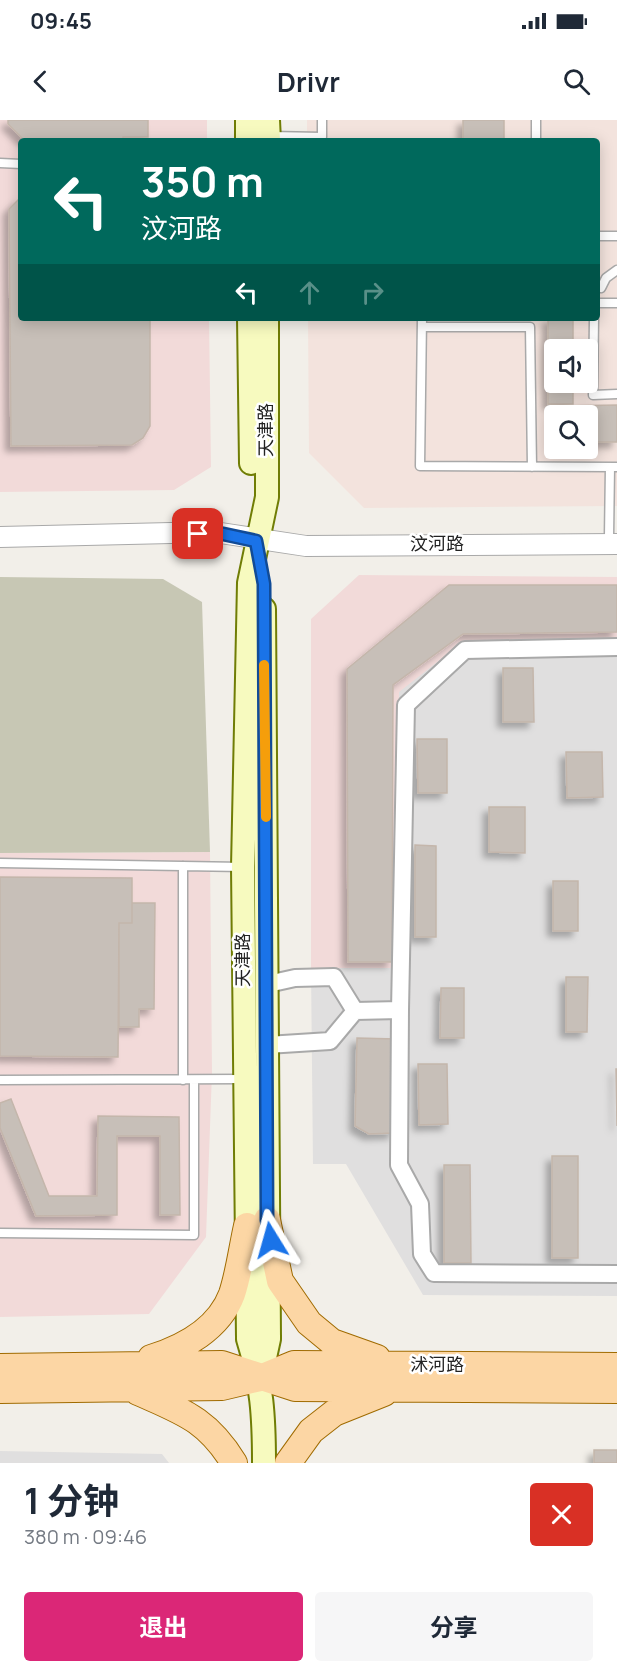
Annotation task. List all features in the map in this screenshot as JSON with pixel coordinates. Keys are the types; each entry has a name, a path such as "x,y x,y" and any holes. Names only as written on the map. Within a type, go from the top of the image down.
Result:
{"main road":[{"path":"247,120 263,135"},
{"name":"天津路","path":"249,321 251,495 264,584 268,984 267,1045 257,1223"},
{"name":"天津路","path":"249,1463 249,1419 269,1339 245,1079 243,867 249,583 267,496 267,321"},
{"path":"257,1223 280,1281 309,1323 332,1342 397,1376"},
{"path":"234,1463 210,1430 128,1377 177,1350 212,1325 231,1295 257,1223"},
{"name":"沭河路","path":"0,1367 222,1387 260,1378 294,1364 397,1376 617,1390"},
{"name":"沭河路","path":"397,1376 617,1366"},
{"path":"288,1463 310,1431 334,1413 397,1376"},
{"name":"沭河路","path":"0,1390 128,1377"},
{"name":"天津路","path":"260,1378 264,1419 264,1463"}],"street":[{"name":"汶河路","path":"0,537 214,532 256,541"},
{"name":"汶河路","path":"0,544 256,541 306,546 614,539"},
{"path":"617,647 465,650 406,705 399,1165 420,1203 422,1254 434,1273 617,1274"},
{"path":"268,984 295,978 334,977 355,1011"},
{"path":"267,1045 330,1041 355,1011 400,1010"}],"lane":[{"path":"263,135 322,137 322,120"},
{"path":"536,120 536,138"},
{"path":"0,163 18,164"},
{"path":"600,236 617,236"},
{"path":"601,288 606,278 617,270"},
{"path":"600,303 617,303"},
{"path":"594,321 593,395 617,394"},
{"path":"532,467 530,327 422,322 420,466 532,467 614,467 614,539"},
{"path":"0,863 243,867"},
{"path":"183,866 183,1080"},
{"path":"0,1080 245,1079"},
{"path":"0,1233 194,1235 194,1080"}],"shaded area":[{"path":"0,120 207,120 207,138 18,138 18,321 209,321 211,467 174,490 0,492"},
{"path":"307,120 617,120 617,506 364,508 309,453 308,321 600,321 600,138 307,138"},
{"path":"359,575 617,577 617,640 464,641 399,692 396,968 311,968 311,619"},
{"path":"0,577 163,579 202,602 210,852 0,853"},
{"path":"617,640 617,1296 423,1295 346,1164 313,1164 311,968 396,968 398,692 463,641"},
{"path":"210,852 212,1072 206,1237 149,1314 0,1317 0,853"},
{"path":"0,1451 162,1454 169,1463 0,1463"}],"building":[{"path":"8,120 148,120 148,137 22,138 8,124"},
{"path":"463,120 504,120 504,138 463,138"},
{"path":"18,200 18,321 150,321 150,426 143,438 132,445 11,446 9,209"},
{"path":"548,321 573,321 573,339 548,339"},
{"path":"548,393 573,393 573,404 548,404"},
{"path":"598,405 617,405 617,442 598,442"},
{"path":"449,585 617,585 617,632 463,634 393,685 392,962 348,962 347,669"},
{"path":"503,668 533,668 534,722 503,722"},
{"path":"417,739 447,739 447,793 418,793"},
{"path":"566,752 602,752 603,797 567,798"},
{"path":"489,807 525,807 525,853 489,852"},
{"path":"415,845 436,846 436,937 415,937"},
{"path":"0,877 132,878 132,923 119,923 118,1057 0,1056"},
{"path":"553,881 578,881 578,931 553,931"},
{"path":"132,903 155,903 154,1009 139,1009 139,1027 119,1027 119,923 132,923"},
{"path":"566,977 588,977 587,1032 566,1032"},
{"path":"441,988 464,988 464,1038 440,1038"},
{"path":"357,1038 396,1039 394,1133 369,1134 355,1126"},
{"path":"418,1064 447,1064 448,1124 419,1125"},
{"path":"616,1069 617,1069 617,1126"},
{"path":"11,1099 49,1196 97,1196 98,1116 179,1117 180,1215 160,1215 160,1136 117,1136 117,1215 36,1216 0,1128 0,1103"},
{"path":"552,1156 578,1156 578,1258 552,1258"},
{"path":"444,1165 470,1165 471,1263 444,1263"},
{"path":"594,1450 617,1450 617,1463 594,1463"}],"slow traffic":[{"path":"264,665 266,817"}],"route":[{"path":"198,534 214,532 256,541 264,584 268,984 267,1220 271,1240"}]}
